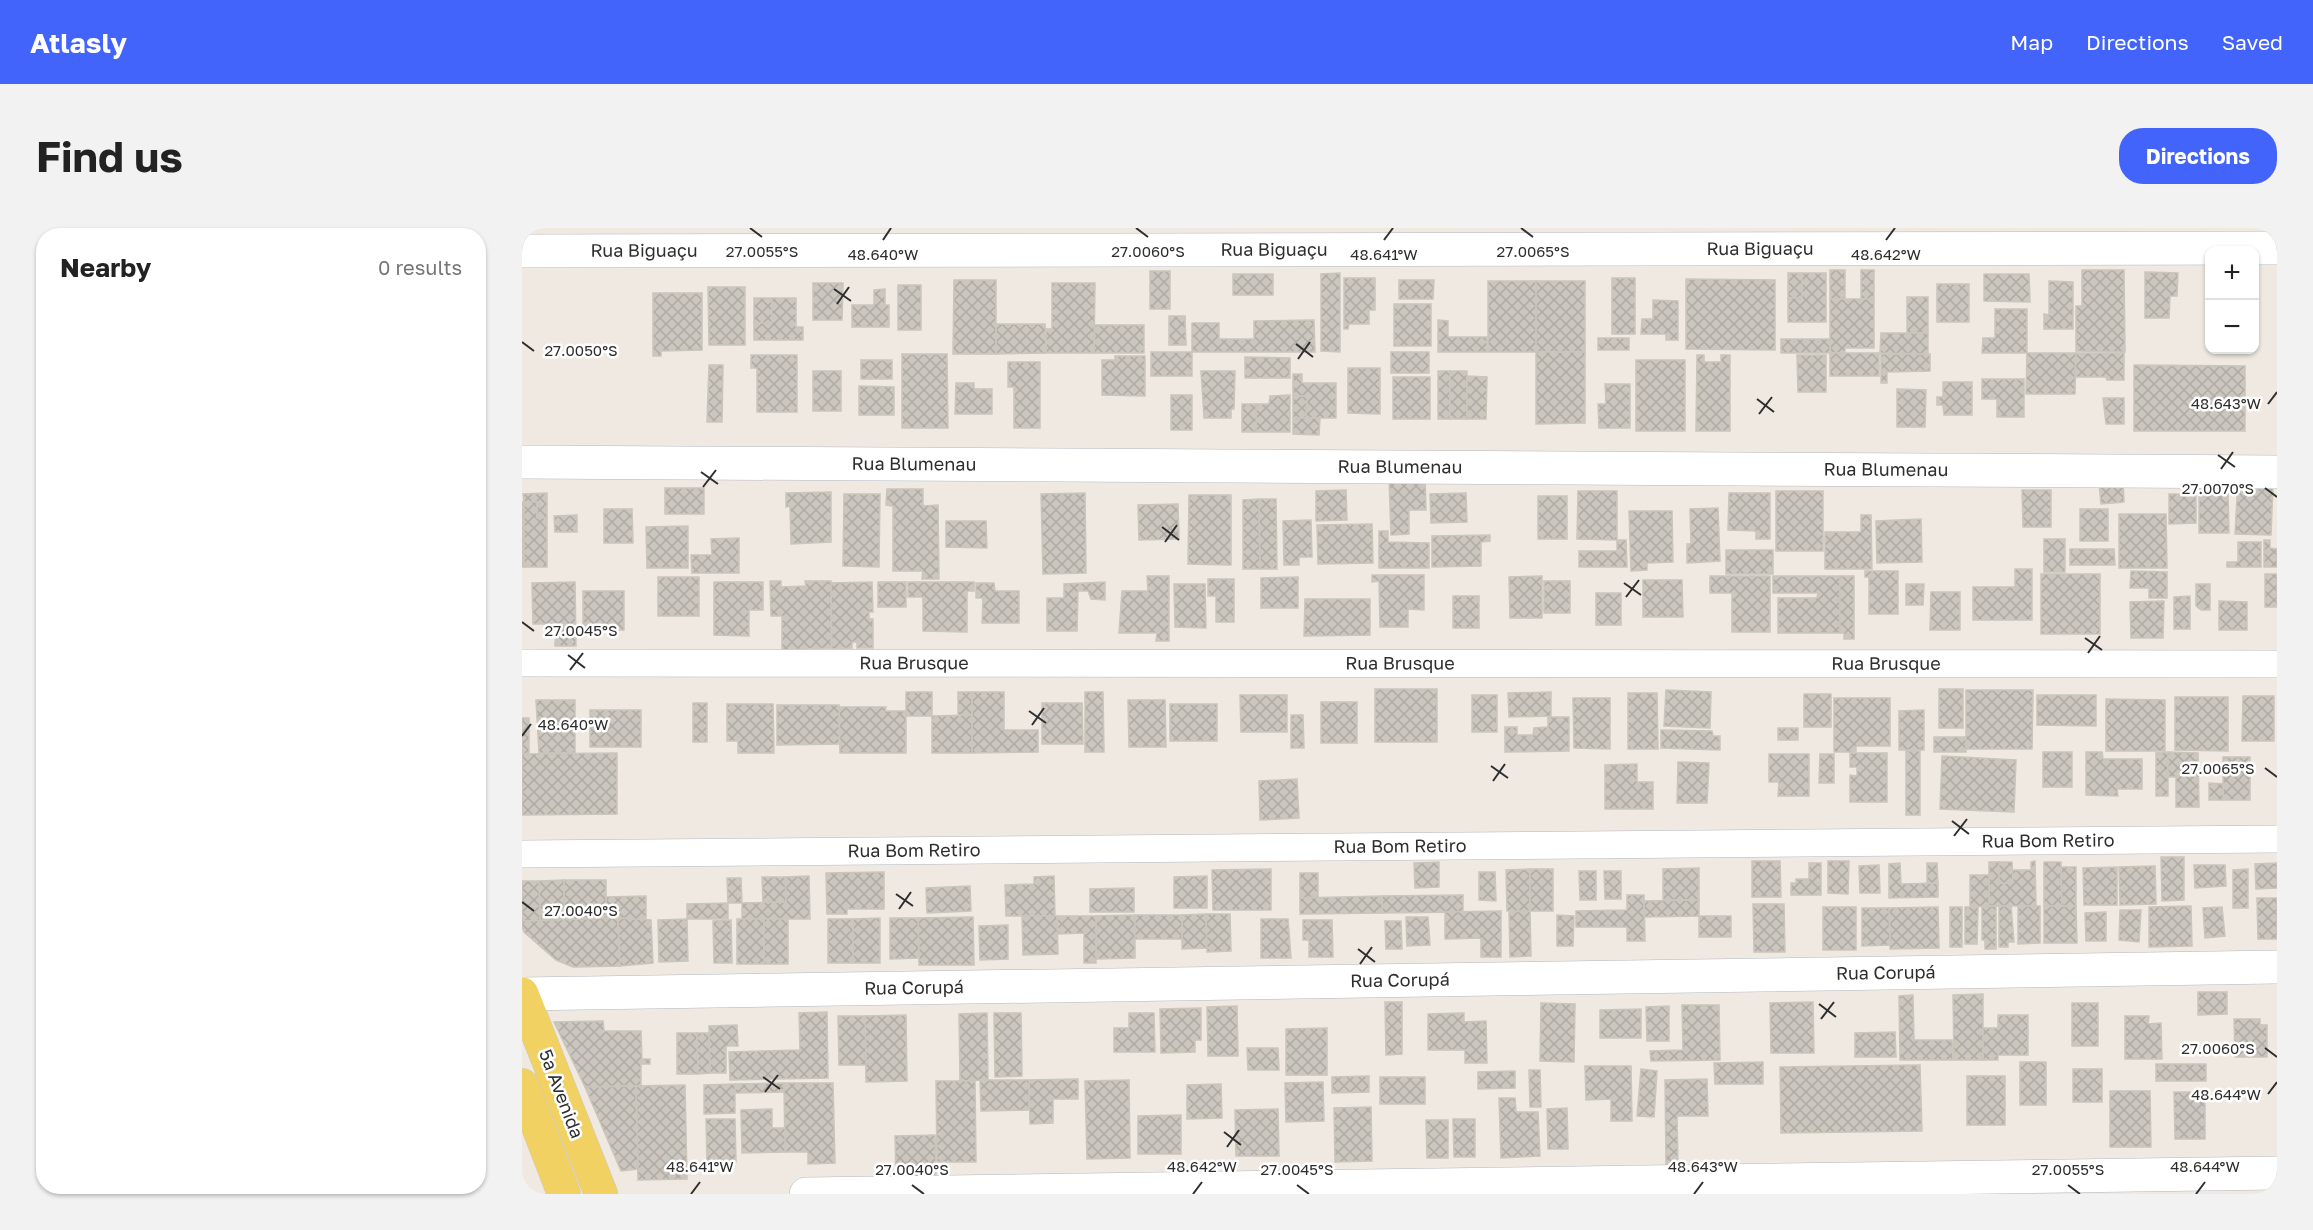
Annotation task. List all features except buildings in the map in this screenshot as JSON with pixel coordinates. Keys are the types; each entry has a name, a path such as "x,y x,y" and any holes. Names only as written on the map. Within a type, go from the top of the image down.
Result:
{"main road":[{"name":"5ª Avenida","path":"522,994 601,1194"},
{"name":"5ª Avenida","path":"522,1085 564,1194"}],"street":[{"name":"Rua Biguaçu","path":"522,250 2277,248"},
{"name":"Rua Blumenau","path":"522,462 2277,472"},
{"name":"Rua Brusque","path":"522,663 2277,664"},
{"name":"Rua Bom Retiro","path":"522,854 2277,839"},
{"name":"Rua Corupá","path":"522,994 2277,967"},
{"path":"806,1194 2277,1173"}]}
